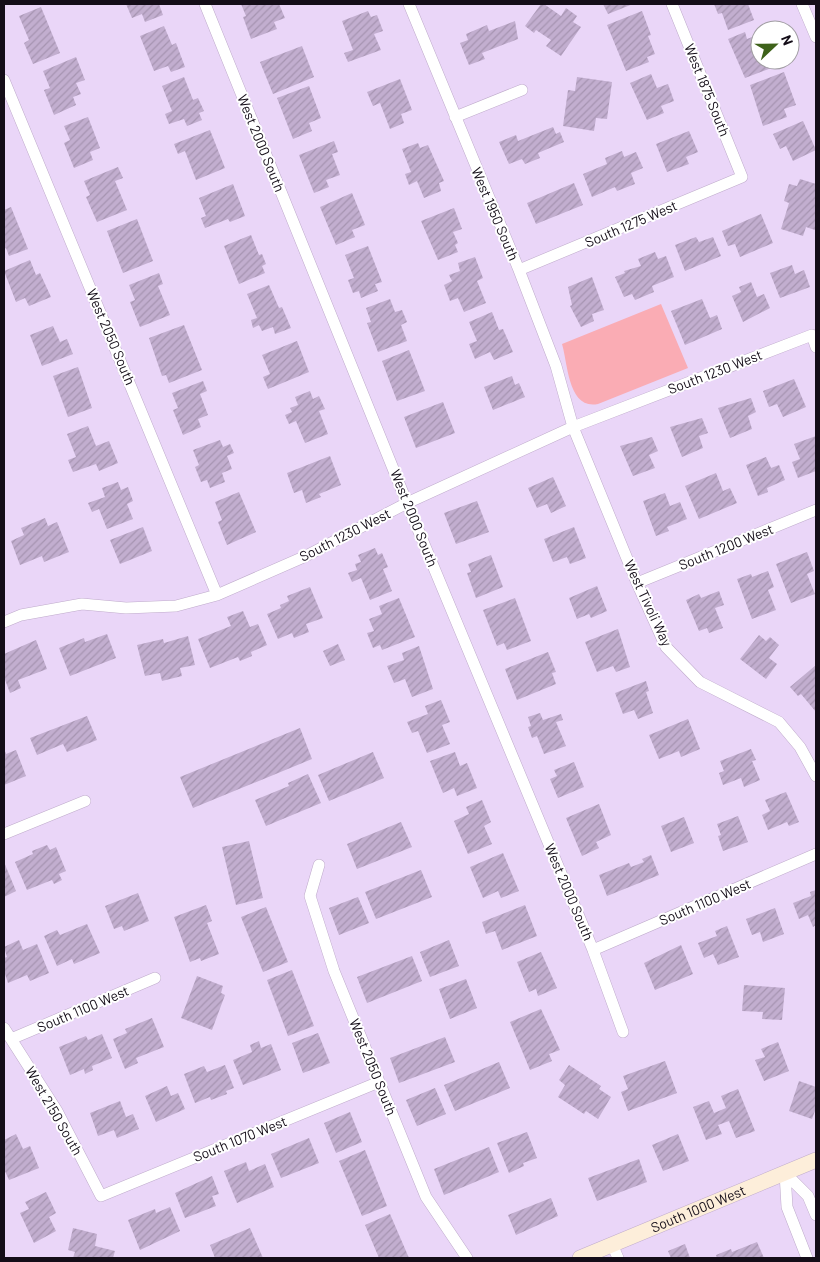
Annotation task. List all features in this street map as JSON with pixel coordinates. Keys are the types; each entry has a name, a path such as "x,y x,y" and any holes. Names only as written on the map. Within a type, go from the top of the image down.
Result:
{"main road":[{"name":"South 1000 West","path":"580,1258 615,1251 816,1160"}],"street":[{"name":"West 2000 South","path":"204,4 593,950 623,1032"},
{"name":"West 1950 South","path":"409,4 519,270 556,366 573,427"},
{"name":"West 1875 South","path":"672,4 742,177"},
{"path":"802,4 816,37"},
{"name":"West 2050 South","path":"4,80 217,595"},
{"path":"455,117 522,90"},
{"name":"South 1275 West","path":"519,270 742,177"},
{"name":"South 1230 West","path":"4,622 21,615 82,604 126,608 176,606 217,595 306,556 408,504 573,427 812,335 816,347"},
{"name":"West Tivoli Way","path":"573,427 637,583 666,647 700,682 779,722 800,747 816,776"},
{"name":"South 1200 West","path":"637,583 816,510"},
{"path":"4,834 85,801"},
{"name":"South 1100 West","path":"593,950 816,854"},
{"name":"West 2050 South","path":"319,865 310,896 334,971 426,1197 467,1258"},
{"name":"South 1100 West","path":"11,1039 155,978"},
{"name":"West 2150 South","path":"4,1028 58,1111 101,1196"},
{"name":"South 1070 West","path":"101,1196 379,1082"},
{"path":"785,1173 808,1196 816,1215"},
{"path":"785,1173 787,1207 807,1258"}],"shaded area":[{"path":"661,304 688,368 598,404 588,404 581,400 571,384 562,344"}],"building":[{"path":"126,4 159,4 163,15 145,22 142,14 132,18"},
{"path":"241,4 279,4 285,18 274,22 277,29 251,39 243,17 246,16"},
{"path":"541,4 544,4 561,16 566,8 577,16 573,22 581,27 561,56 546,46 551,40 536,30 534,33 525,26"},
{"path":"603,4 633,4 608,14"},
{"path":"714,4 748,4 754,20 728,30 722,13 718,14"},
{"path":"41,7 60,53 33,64 24,43 29,40 19,16"},
{"path":"368,11 371,17 377,15 383,31 374,34 381,50 348,62 344,53 353,50 342,21"},
{"path":"642,11 651,35 648,36 655,54 647,57 649,62 626,71 607,25"},
{"path":"515,21 518,39 482,53 485,59 469,65 460,43 468,40 466,34 487,25 489,31"},
{"path":"164,26 172,45 176,43 185,67 171,72 168,66 154,71 140,36"},
{"path":"745,32 747,39 750,38 750,70 766,70 745,78 728,39"},
{"path":"302,46 314,77 273,94 260,62"},
{"path":"76,57 85,80 76,83 81,94 73,97 76,105 54,115 44,90 50,88 43,71"},
{"path":"784,72 796,105 784,109 787,117 763,126 750,85"},
{"path":"651,74 657,88 668,84 674,101 661,106 664,113 647,120 630,83"},
{"path":"184,77 193,100 198,98 204,111 199,113 202,120 187,126 184,119 169,124 165,114 172,111 162,86"},
{"path":"577,77 612,82 607,119 596,118 594,131 563,126 568,90 575,91"},
{"path":"400,79 412,110 401,114 404,123 390,129 380,103 373,106 367,92"},
{"path":"309,86 321,118 309,123 312,131 293,139 277,98"},
{"path":"88,117 100,148 90,152 93,160 74,168 64,143 70,140 64,126"},
{"path":"803,121 816,150 793,161 786,146 780,149 773,134"},
{"path":"553,127 556,134 560,132 564,142 538,153 540,158 525,164 522,159 509,164 499,142 516,135 518,141"},
{"path":"210,130 225,168 196,180 185,151 178,154 174,144"},
{"path":"689,131 698,152 686,157 689,164 667,172 656,144"},
{"path":"334,141 338,152 332,154 340,175 326,180 329,187 314,193 299,155"},
{"path":"418,143 420,148 428,145 444,181 439,183 441,191 424,198 417,181 409,185 405,174 411,172 402,149"},
{"path":"622,151 624,157 636,152 643,168 631,173 635,184 617,191 615,187 592,197 583,174 607,164 605,158"},
{"path":"118,167 123,178 115,181 127,210 97,222 86,197 90,195 84,181"},
{"path":"800,179 816,184 816,228 815,230 806,227 803,236 781,229 789,203 784,201 789,184 797,186"},
{"path":"574,183 583,205 536,224 527,203"},
{"path":"233,184 245,216 230,222 228,219 205,228 201,218 206,216 199,198"},
{"path":"352,193 365,225 352,230 355,237 336,245 320,207"},
{"path":"11,207 28,249 9,256 6,248 4,249 4,210"},
{"path":"454,208 462,229 453,232 458,243 455,245 458,252 438,260 421,221"},
{"path":"761,214 773,243 740,257 735,244 728,246 722,231"},
{"path":"137,219 153,261 123,273 107,231"},
{"path":"251,235 259,255 262,254 266,264 262,266 265,273 239,284 224,246"},
{"path":"696,237 699,242 713,237 721,256 685,271 675,245"},
{"path":"368,246 382,282 375,284 378,291 361,298 359,291 353,293 348,280 354,278 345,255"},
{"path":"655,252 658,259 666,256 674,277 652,286 654,292 635,300 632,294 624,297 615,277 625,273 624,271 641,266 638,259"},
{"path":"475,257 483,278 477,281 486,303 464,312 458,298 450,301 444,285 452,281 449,275 460,271 458,263"},
{"path":"30,260 36,275 40,273 51,297 29,306 25,298 16,302 4,271"},
{"path":"792,265 795,274 804,270 810,287 780,298 770,273"},
{"path":"159,273 163,284 158,286 170,315 140,327 130,302 135,300 129,285"},
{"path":"592,277 604,310 592,314 594,321 581,327 570,306 572,305 568,287"},
{"path":"751,282 757,297 764,294 770,308 743,322 732,296 741,292 739,287"},
{"path":"269,285 279,308 282,307 291,328 275,334 273,327 262,331 259,325 253,328 251,320 257,318 247,294"},
{"path":"390,299 395,312 402,310 407,322 401,325 407,341 378,352 367,323 371,322 366,308"},
{"path":"702,299 710,318 717,315 722,329 685,345 671,311"},
{"path":"492,312 499,330 503,329 513,352 494,360 490,352 475,359 469,344 477,341 469,322"},
{"path":"184,325 202,370 169,383 166,375 162,376 149,338"},
{"path":"53,326 60,342 67,339 73,354 42,366 30,335"},
{"path":"297,341 309,372 268,389 263,377 270,374 262,355"},
{"path":"409,350 425,391 397,401 382,361"},
{"path":"78,367 92,408 68,417 53,376"},
{"path":"512,376 515,385 519,383 525,397 493,410 484,387"},
{"path":"794,379 806,407 783,417 777,404 769,407 763,391"},
{"path":"203,381 207,391 200,394 208,415 198,419 201,427 183,435 173,410 178,408 172,393"},
{"path":"310,391 313,399 319,396 325,409 319,411 328,434 305,443 296,421 289,424 285,415 292,412 290,408 298,405 295,397"},
{"path":"751,398 756,412 748,416 752,429 730,438 718,408"},
{"path":"443,402 455,433 416,448 404,417"},
{"path":"702,418 708,433 699,436 703,448 682,457 670,427"},
{"path":"88,426 96,446 109,441 118,463 99,471 96,464 73,472 68,460 76,457 67,434"},
{"path":"816,436 816,471 798,478 792,462 800,459 794,444"},
{"path":"652,437 658,451 649,455 655,468 633,476 620,446"},
{"path":"220,440 223,447 230,444 234,453 227,456 232,469 222,473 225,482 210,488 207,480 201,482 195,467 199,465 193,450"},
{"path":"330,456 341,485 319,494 321,497 306,503 302,490 294,493 287,473"},
{"path":"766,457 771,468 779,465 785,480 767,488 768,492 758,496 746,465"},
{"path":"716,473 723,491 730,488 737,503 699,519 685,486"},
{"path":"553,477 566,506 551,513 547,504 537,508 528,488"},
{"path":"118,482 121,490 128,487 133,501 127,504 133,519 107,529 99,509 92,512 88,503 105,497 102,488"},
{"path":"239,492 256,532 227,545 218,522 222,520 215,502"},
{"path":"665,493 670,506 680,502 687,519 667,527 669,531 656,536 643,501"},
{"path":"477,501 489,532 456,544 444,513"},
{"path":"45,518 48,526 57,522 69,552 44,562 42,556 20,565 11,541 24,535 21,528"},
{"path":"143,527 152,551 120,564 110,540"},
{"path":"574,527 586,558 570,564 567,557 553,562 544,539"},
{"path":"375,548 378,555 382,553 388,567 383,569 392,591 370,600 361,578 352,582 348,573 357,570 355,564 361,562 358,555"},
{"path":"807,552 814,571 807,574 815,594 791,603 776,564"},
{"path":"491,555 503,587 476,598 467,573 471,572 468,564"},
{"path":"768,571 774,587 768,590 776,610 752,619 737,579 751,574 752,577"},
{"path":"597,586 607,611 591,618 589,614 577,619 569,598"},
{"path":"310,587 323,618 306,624 309,632 294,638 292,633 278,639 267,614 281,608 280,605 289,601 287,596"},
{"path":"719,591 724,605 715,608 723,628 709,633 707,628 699,631 686,600 699,594 701,598"},
{"path":"399,598 415,637 382,650 380,645 373,648 367,633 374,631 369,619 382,614 379,606"},
{"path":"515,598 531,641 507,650 504,643 497,646 483,610"},
{"path":"243,611 250,627 258,624 267,645 251,652 252,656 240,661 238,657 210,668 198,639 231,626 227,617"},
{"path":"618,629 630,667 616,672 613,666 597,672 585,642"},
{"path":"107,634 116,658 70,676 59,648 84,638 85,642"},
{"path":"759,635 766,641 770,637 779,645 769,658 777,664 766,679 740,659"},
{"path":"188,636 195,665 180,668 182,676 162,681 160,673 145,676 137,645 163,639 164,643"},
{"path":"36,640 47,669 18,680 21,688 10,693 4,677 4,654"},
{"path":"338,644 345,660 330,666 323,651"},
{"path":"419,646 433,689 412,697 405,679 394,683 387,666 404,660 402,653"},
{"path":"548,652 556,672 552,673 556,684 517,700 505,669"},
{"path":"816,665 816,712 801,694 798,696 790,687"},
{"path":"646,681 649,691 646,692 653,713 638,719 634,710 623,714 615,693"},
{"path":"441,700 450,722 442,725 450,744 427,753 418,731 412,733 407,722 428,714 425,706"},
{"path":"540,713 543,720 561,714 563,720 556,722 566,746 544,754 537,736 532,738 528,727 531,726 528,717"},
{"path":"87,716 97,740 67,752 63,744 37,755 30,738"},
{"path":"688,719 700,749 681,757 679,751 659,759 649,735"},
{"path":"300,728 312,759 193,808 180,777"},
{"path":"4,749 6,754 16,750 26,776 4,785"},
{"path":"751,749 756,760 752,761 760,780 744,787 741,778 723,785 719,773 724,771 720,761"},
{"path":"373,752 384,778 329,801 318,775"},
{"path":"455,752 460,766 467,763 477,788 457,796 454,788 443,793 430,761"},
{"path":"574,762 584,787 558,798 550,779 557,776 554,770"},
{"path":"308,774 321,803 266,826 255,800 289,786 288,783"},
{"path":"786,792 799,822 789,826 787,822 768,830 762,815 770,811 765,800"},
{"path":"482,800 491,822 484,826 492,844 468,854 454,821 469,814 466,807"},
{"path":"599,804 611,835 596,842 599,848 582,856 566,818"},
{"path":"738,816 748,842 723,851 718,836 721,835 717,824"},
{"path":"684,817 694,843 671,852 661,826"},
{"path":"401,822 412,847 357,869 347,844"},
{"path":"249,841 263,898 236,905 222,847"},
{"path":"47,845 50,850 56,847 66,871 59,874 62,880 54,884 52,880 27,890 15,862 33,854 32,851"},
{"path":"503,853 519,891 501,898 498,891 483,898 470,867"},
{"path":"651,855 659,875 607,896 599,875 629,863 631,867 644,862 642,859"},
{"path":"4,862 16,891 4,897"},
{"path":"421,870 432,897 376,919 365,892"},
{"path":"816,890 816,925 813,927 808,915 799,919 793,903 811,896 810,892"},
{"path":"138,893 149,921 124,931 122,926 114,929 105,906"},
{"path":"358,897 369,923 339,935 329,908"},
{"path":"206,905 212,921 207,923 219,954 201,961 200,958 190,962 174,917"},
{"path":"525,905 537,936 502,950 495,931 486,934 482,922"},
{"path":"266,907 288,962 263,972 241,917"},
{"path":"775,908 784,934 763,942 760,932 752,935 746,919"},
{"path":"87,924 100,953 74,964 72,959 57,966 44,936 57,930 60,935"},
{"path":"727,926 739,957 718,965 713,954 704,958 698,943 717,936 715,931"},
{"path":"19,940 23,950 37,944 49,973 30,981 27,975 8,983 4,971 4,958 7,957 4,947"},
{"path":"449,940 459,966 430,977 420,952"},
{"path":"681,945 693,974 655,990 644,963"},
{"path":"541,952 557,988 538,996 536,989 529,992 517,962"},
{"path":"412,956 422,981 367,1003 357,977"},
{"path":"292,970 314,1026 288,1036 267,980"},
{"path":"197,976 223,986 221,993 225,995 212,1030 181,1018"},
{"path":"466,979 477,1008 450,1019 439,989"},
{"path":"744,985 785,988 782,1020 762,1019 763,1012 742,1011"},
{"path":"541,1009 560,1050 549,1054 552,1061 530,1070 510,1022"},
{"path":"152,1018 164,1047 136,1058 138,1063 125,1069 113,1039 127,1033 125,1029"},
{"path":"318,1033 330,1063 303,1073 292,1043"},
{"path":"102,1034 112,1058 92,1066 93,1070 85,1074 84,1069 70,1075 59,1047 86,1036 88,1040"},
{"path":"445,1037 455,1062 399,1083 390,1058"},
{"path":"259,1041 261,1048 271,1044 281,1070 243,1085 233,1060 252,1052 250,1045"},
{"path":"778,1042 789,1071 764,1081 755,1060 765,1057 761,1049"},
{"path":"665,1061 677,1093 628,1111 621,1092 628,1089 623,1076"},
{"path":"499,1062 510,1088 455,1111 444,1085"},
{"path":"225,1065 234,1088 226,1091 227,1094 211,1100 210,1097 195,1103 184,1074 204,1066 207,1072"},
{"path":"569,1065 601,1086 599,1089 611,1097 598,1119 586,1111 584,1114 558,1097 565,1085 559,1080"},
{"path":"799,1081 816,1087 816,1108 812,1119 789,1111"},
{"path":"167,1086 171,1096 178,1093 185,1109 156,1122 145,1096"},
{"path":"435,1088 446,1114 417,1126 406,1100"},
{"path":"738,1089 755,1131 736,1138 729,1121 718,1125 722,1134 706,1140 693,1107 709,1101 714,1113 726,1108 721,1096"},
{"path":"120,1101 126,1117 133,1114 139,1129 117,1138 114,1130 98,1136 90,1113"},
{"path":"350,1112 362,1142 336,1153 324,1123"},
{"path":"527,1132 537,1158 523,1163 524,1166 509,1173 497,1143"},
{"path":"16,1134 23,1149 30,1146 39,1168 9,1180 4,1169 4,1140"},
{"path":"678,1134 689,1161 663,1171 652,1145"},
{"path":"309,1138 319,1163 281,1178 271,1154"},
{"path":"489,1147 499,1172 444,1195 434,1169"},
{"path":"365,1150 387,1206 362,1216 339,1161"},
{"path":"639,1159 647,1182 597,1201 588,1178"},
{"path":"246,1162 249,1171 265,1164 274,1187 237,1203 224,1171"},
{"path":"212,1176 219,1194 212,1196 216,1206 185,1218 175,1193"},
{"path":"46,1192 56,1213 49,1217 56,1231 34,1243 20,1213 29,1209 25,1202"},
{"path":"551,1198 558,1216 516,1235 508,1215"},
{"path":"170,1207 180,1231 140,1250 128,1220 155,1209 156,1213"},
{"path":"390,1214 409,1258 379,1258 365,1225"},
{"path":"73,1228 97,1234 95,1246 115,1251 113,1258 73,1258 75,1252 68,1250"},
{"path":"250,1228 263,1258 215,1258 210,1245"},
{"path":"757,1242 764,1258 717,1258 716,1255 731,1249 732,1252"},
{"path":"685,1244 690,1258 671,1258 668,1251"}]}
